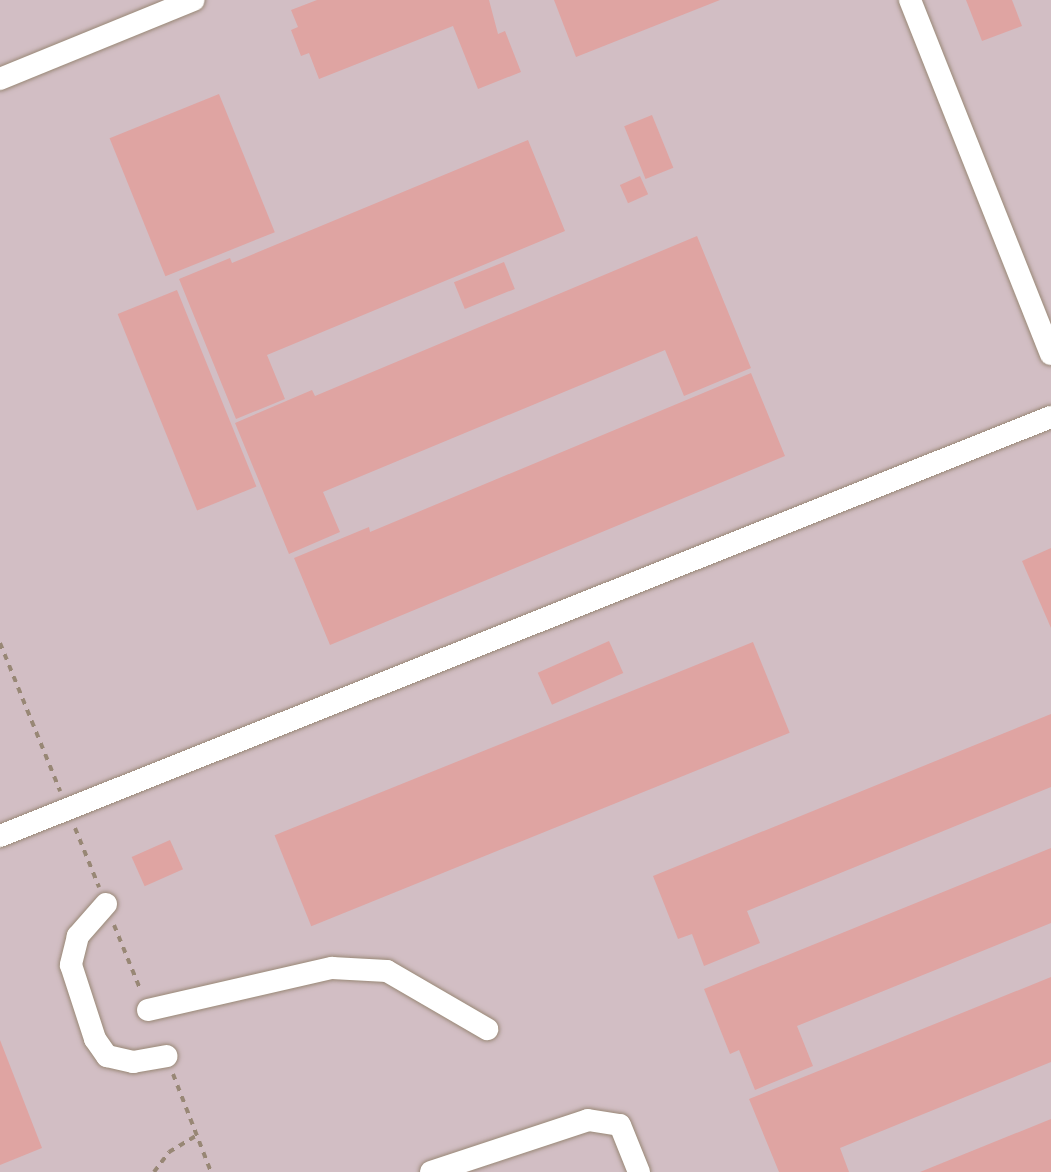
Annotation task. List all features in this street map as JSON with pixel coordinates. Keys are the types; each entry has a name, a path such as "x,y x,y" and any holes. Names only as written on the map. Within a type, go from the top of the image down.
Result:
{"lane":[{"path":"0,79 194,0"},
{"path":"910,0 1051,354"},
{"path":"0,836 1051,417"},
{"path":"106,904 78,936 71,965 95,1039 107,1056 133,1062 166,1056"},
{"path":"148,1010 332,968 373,970 387,971 487,1029"},
{"path":"431,1172 588,1120 620,1125 639,1172"}],"path":[{"path":"154,1172 169,1152 197,1135"}],"shaded area":[{"path":"0,0 1051,0 1051,1172 0,1172"}],"building":[{"path":"317,0 489,0 498,34 505,31 521,72 478,89 453,26 319,79 309,53 301,56 291,30 298,27 291,10"},
{"path":"554,0 720,0 576,57"},
{"path":"966,0 1012,0 1022,26 982,41"},
{"path":"219,94 275,232 165,276 110,138"},
{"path":"652,115 673,168 646,179 624,126"},
{"path":"528,140 565,231 267,355 285,399 236,419 179,279 230,258 232,263"},
{"path":"640,176 648,194 628,203 620,185"},
{"path":"697,236 751,368 684,396 665,350 323,492 340,532 289,554 235,423 312,390 315,396"},
{"path":"504,262 515,289 465,309 454,282"},
{"path":"177,290 256,487 197,511 118,314"},
{"path":"751,373 785,456 330,645 294,558 369,527 370,532"},
{"path":"1051,548 1051,628 1022,561"},
{"path":"609,641 623,673 552,705 538,673"},
{"path":"753,642 790,733 311,926 275,835"},
{"path":"1051,714 1051,787 747,911 760,943 704,966 692,934 678,939 653,876"},
{"path":"170,840 183,869 145,886 132,857"},
{"path":"1051,848 1051,923 797,1026 813,1066 755,1090 739,1050 730,1054 704,989"},
{"path":"1051,977 1051,1062 840,1148 849,1172 779,1172 749,1099"},
{"path":"0,1040 42,1148 0,1165"},
{"path":"1051,1119 1051,1172 920,1172"}]}
